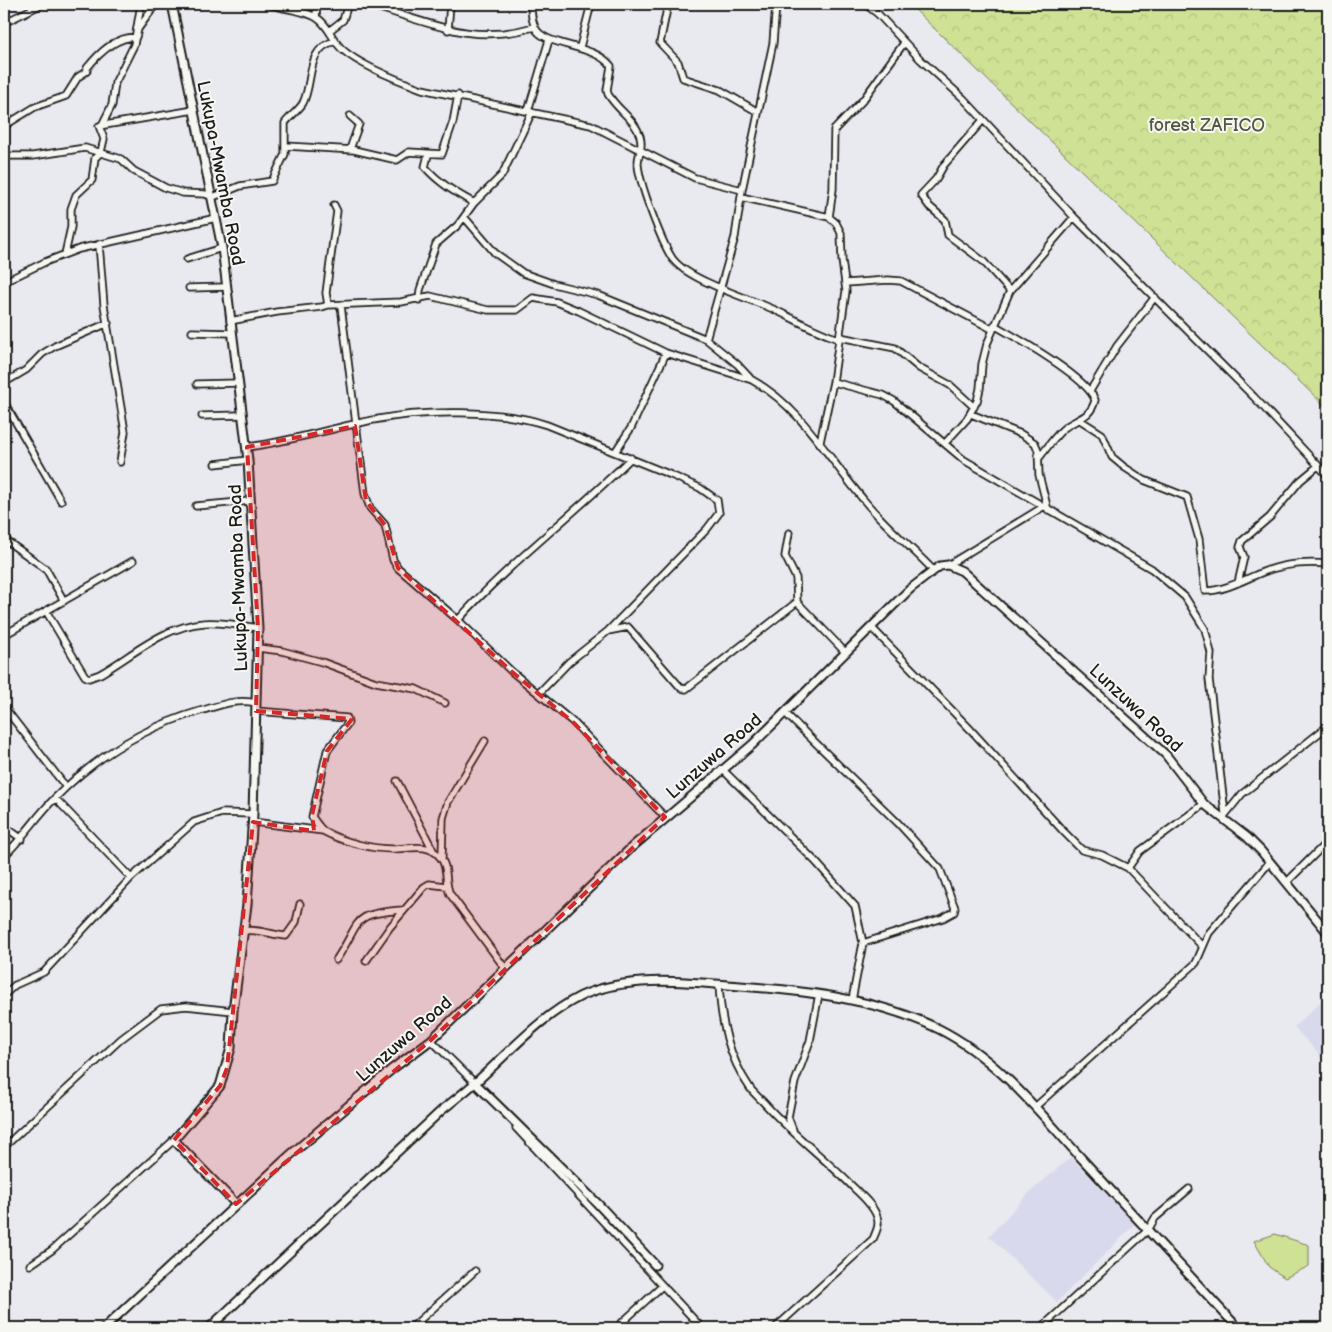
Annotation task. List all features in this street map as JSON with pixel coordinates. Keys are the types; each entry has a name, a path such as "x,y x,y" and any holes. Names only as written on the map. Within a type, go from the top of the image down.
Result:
{"street":[{"path":"4,22 42,4"},
{"path":"136,37 136,22 141,4"},
{"path":"65,254 71,209 76,195 92,180 94,158 101,152 104,139 99,126 102,125 112,104 115,83 138,29 156,4"},
{"name":"Lukupa-Mwamba Road","path":"172,4 222,248 247,447 258,628 253,822 231,1048 220,1086 174,1140"},
{"path":"269,4 316,17 325,24 335,41 348,54 399,81 422,89 458,95 600,128 695,178 742,190"},
{"path":"316,17 317,4"},
{"path":"329,31 343,20 348,4"},
{"path":"366,4 448,30 502,35 534,27"},
{"path":"448,30 450,4"},
{"path":"530,4 534,27 537,32 549,40 580,47 596,54 611,66 608,94 634,124 641,137 643,150 638,160 642,183 672,257 686,271 721,288 840,338 895,348 919,368 950,385 974,407"},
{"path":"580,47 591,4"},
{"path":"668,4 660,43 678,62 683,78 720,90 758,112"},
{"path":"706,340 735,237 740,196 773,43 776,4"},
{"path":"865,4 878,14 904,43 963,98 1074,217 1254,397 1328,476"},
{"path":"4,126 35,107 66,96 74,82 87,71 86,68 100,53 128,37 136,37"},
{"path":"419,300 436,244 465,218 474,203 502,175 530,112 549,40"},
{"path":"4,156 33,156 85,148 121,159 134,171 166,188 183,193 204,194 213,197 240,186 272,181 286,154 285,124 302,104 311,69 320,49 324,44 335,41"},
{"path":"829,217 833,189 834,130 878,81 904,43"},
{"path":"286,146 350,149 396,160 408,152 428,155 442,154 458,95"},
{"path":"102,125 194,110"},
{"path":"350,116 359,124 350,149"},
{"path":"983,120 921,195 929,206 945,220 948,236 983,261 1010,291"},
{"path":"428,155 425,161 428,171 448,188 474,203"},
{"path":"740,196 829,217 836,223 841,233 842,260 846,283 833,382 820,442"},
{"path":"328,305 326,293 337,211 334,205"},
{"path":"946,442 971,414 974,407 980,389 982,364 993,327 1010,291 1074,217"},
{"path":"4,282 65,254 99,244 216,218"},
{"path":"465,218 496,254 523,273 598,296 706,340 738,364 752,380"},
{"path":"99,244 108,323 125,432 120,462"},
{"path":"187,259 222,248"},
{"path":"846,283 900,281 993,327 1048,358 1090,391 1094,395 1094,404 1080,420 1062,429 1040,458"},
{"path":"189,288 226,287"},
{"path":"230,321 277,312 322,308 328,305 340,306 419,300 430,296 488,310 517,310 533,298 544,299 579,312 666,353 752,380 774,394 820,442 873,511 933,570"},
{"path":"1090,391 1117,346 1155,297"},
{"path":"340,306 366,500 385,525 393,560 407,577 458,620 511,671 574,723 665,817"},
{"path":"4,383 26,370 42,354 55,346 108,323"},
{"path":"192,332 232,333"},
{"path":"615,452 631,428 666,353"},
{"path":"833,382 883,395 894,401 946,442 964,460 1152,569 1185,597 1205,629 1211,653 1209,679 1224,816"},
{"path":"197,384 239,383"},
{"path":"4,402 61,501"},
{"path":"971,414 1030,439 1038,450 1040,458 1040,475 1046,508"},
{"path":"202,416 242,415"},
{"path":"247,447 355,426 373,420 408,416 495,415 532,420 631,458 709,493 717,500 719,513 707,529 608,631 569,662 539,693"},
{"path":"1080,420 1102,434 1112,457 1124,467 1144,480 1186,498 1199,539 1205,591 1238,583 1274,568 1309,563 1328,564"},
{"path":"458,620 484,591 564,518 604,485 631,458"},
{"path":"215,464 248,460"},
{"path":"1238,583 1244,557 1240,547 1242,541 1270,517 1300,481 1318,466"},
{"path":"196,506 250,500"},
{"path":"948,565 1046,508"},
{"path":"789,533 785,556 796,578 797,602 844,652"},
{"path":"4,538 46,569 64,601"},
{"path":"4,635 133,561"},
{"name":"Lunzuwa Road","path":"104,1328 205,1236 236,1204 355,1100 431,1040 665,817 785,713 844,652 933,570 948,565 962,571 1166,755 1204,804 1224,816 1247,837 1269,863 1288,881 1328,934"},
{"path":"608,631 628,627 680,688 686,689 797,602"},
{"path":"46,611 85,676 90,678 118,664 147,644 191,625 220,623 258,628"},
{"path":"871,627 972,730 1082,850 1102,855 1128,868 1202,946"},
{"path":"258,648 282,651 322,662 376,682 416,690 445,703"},
{"path":"4,856 22,839 37,817 55,798 127,741 154,727 180,717 235,701 256,707 348,719 348,723 327,751 323,762 317,803 312,815 323,832"},
{"path":"4,707 66,788"},
{"path":"785,713 898,823 940,869 955,908 954,912 942,918 863,943"},
{"path":"1224,816 1242,794 1328,726"},
{"path":"485,741 448,802 443,818 442,858 446,869 446,886 505,968"},
{"path":"722,769 848,896 855,906 859,916 863,943 852,1000"},
{"path":"397,781 433,850 442,858"},
{"path":"55,798 131,878"},
{"path":"1128,868 1140,851 1204,804"},
{"path":"4,995 15,985 44,972 131,878 194,822 222,813 253,814"},
{"path":"253,822 323,832 371,847 392,849 424,847 433,850"},
{"path":"4,826 22,839"},
{"path":"1288,881 1328,841"},
{"path":"1034,1107 1173,981 1196,963 1202,946 1215,924 1269,863"},
{"path":"366,961 404,910 424,887 429,884 446,886"},
{"path":"243,931 257,929 272,935 286,936 296,922 300,904"},
{"path":"336,960 348,942 355,923 364,916 404,910"},
{"path":"212,1326 442,1110 475,1083 531,1029 552,1014 582,996 614,986 633,984 719,984 819,994 852,1000 917,1020 941,1030 970,1049 997,1070 1034,1107 1238,1328"},
{"path":"719,984 721,1016 734,1062 752,1091 793,1132 833,1166 870,1204 877,1216 878,1224 872,1239 775,1328"},
{"path":"793,1132 788,1117 795,1082 810,1041 819,994"},
{"path":"4,1147 121,1039 161,1010 186,1006 233,1012"},
{"path":"431,1040 598,1204 654,1265"},
{"path":"475,1083 661,1287 702,1328"},
{"path":"30,1265 52,1250 174,1140 236,1204"},
{"path":"1041,1328 1148,1230 1159,1214 1189,1189"},
{"path":"411,1328 475,1271"},
{"path":"616,1328 661,1287"},
{"path":"212,1326 225,1328"}],"highlighted area":[{"path":"355,426 366,501 385,525 398,568 511,671 574,723 665,817 431,1040 236,1204 174,1140 220,1086 227,1068 253,822 314,831 312,815 327,751 352,719 256,711 258,628 247,447"}],"shaded area":[{"path":"1328,995 1328,1064 1294,1027"},
{"path":"1071,1157 1135,1224 1057,1302 989,1236 1028,1194"}],"green space":[{"name":"forest ZAFICO","path":"909,4 1328,4 1328,409"},
{"path":"1275,1234 1309,1245 1309,1266 1285,1278 1269,1267 1254,1241"}]}
